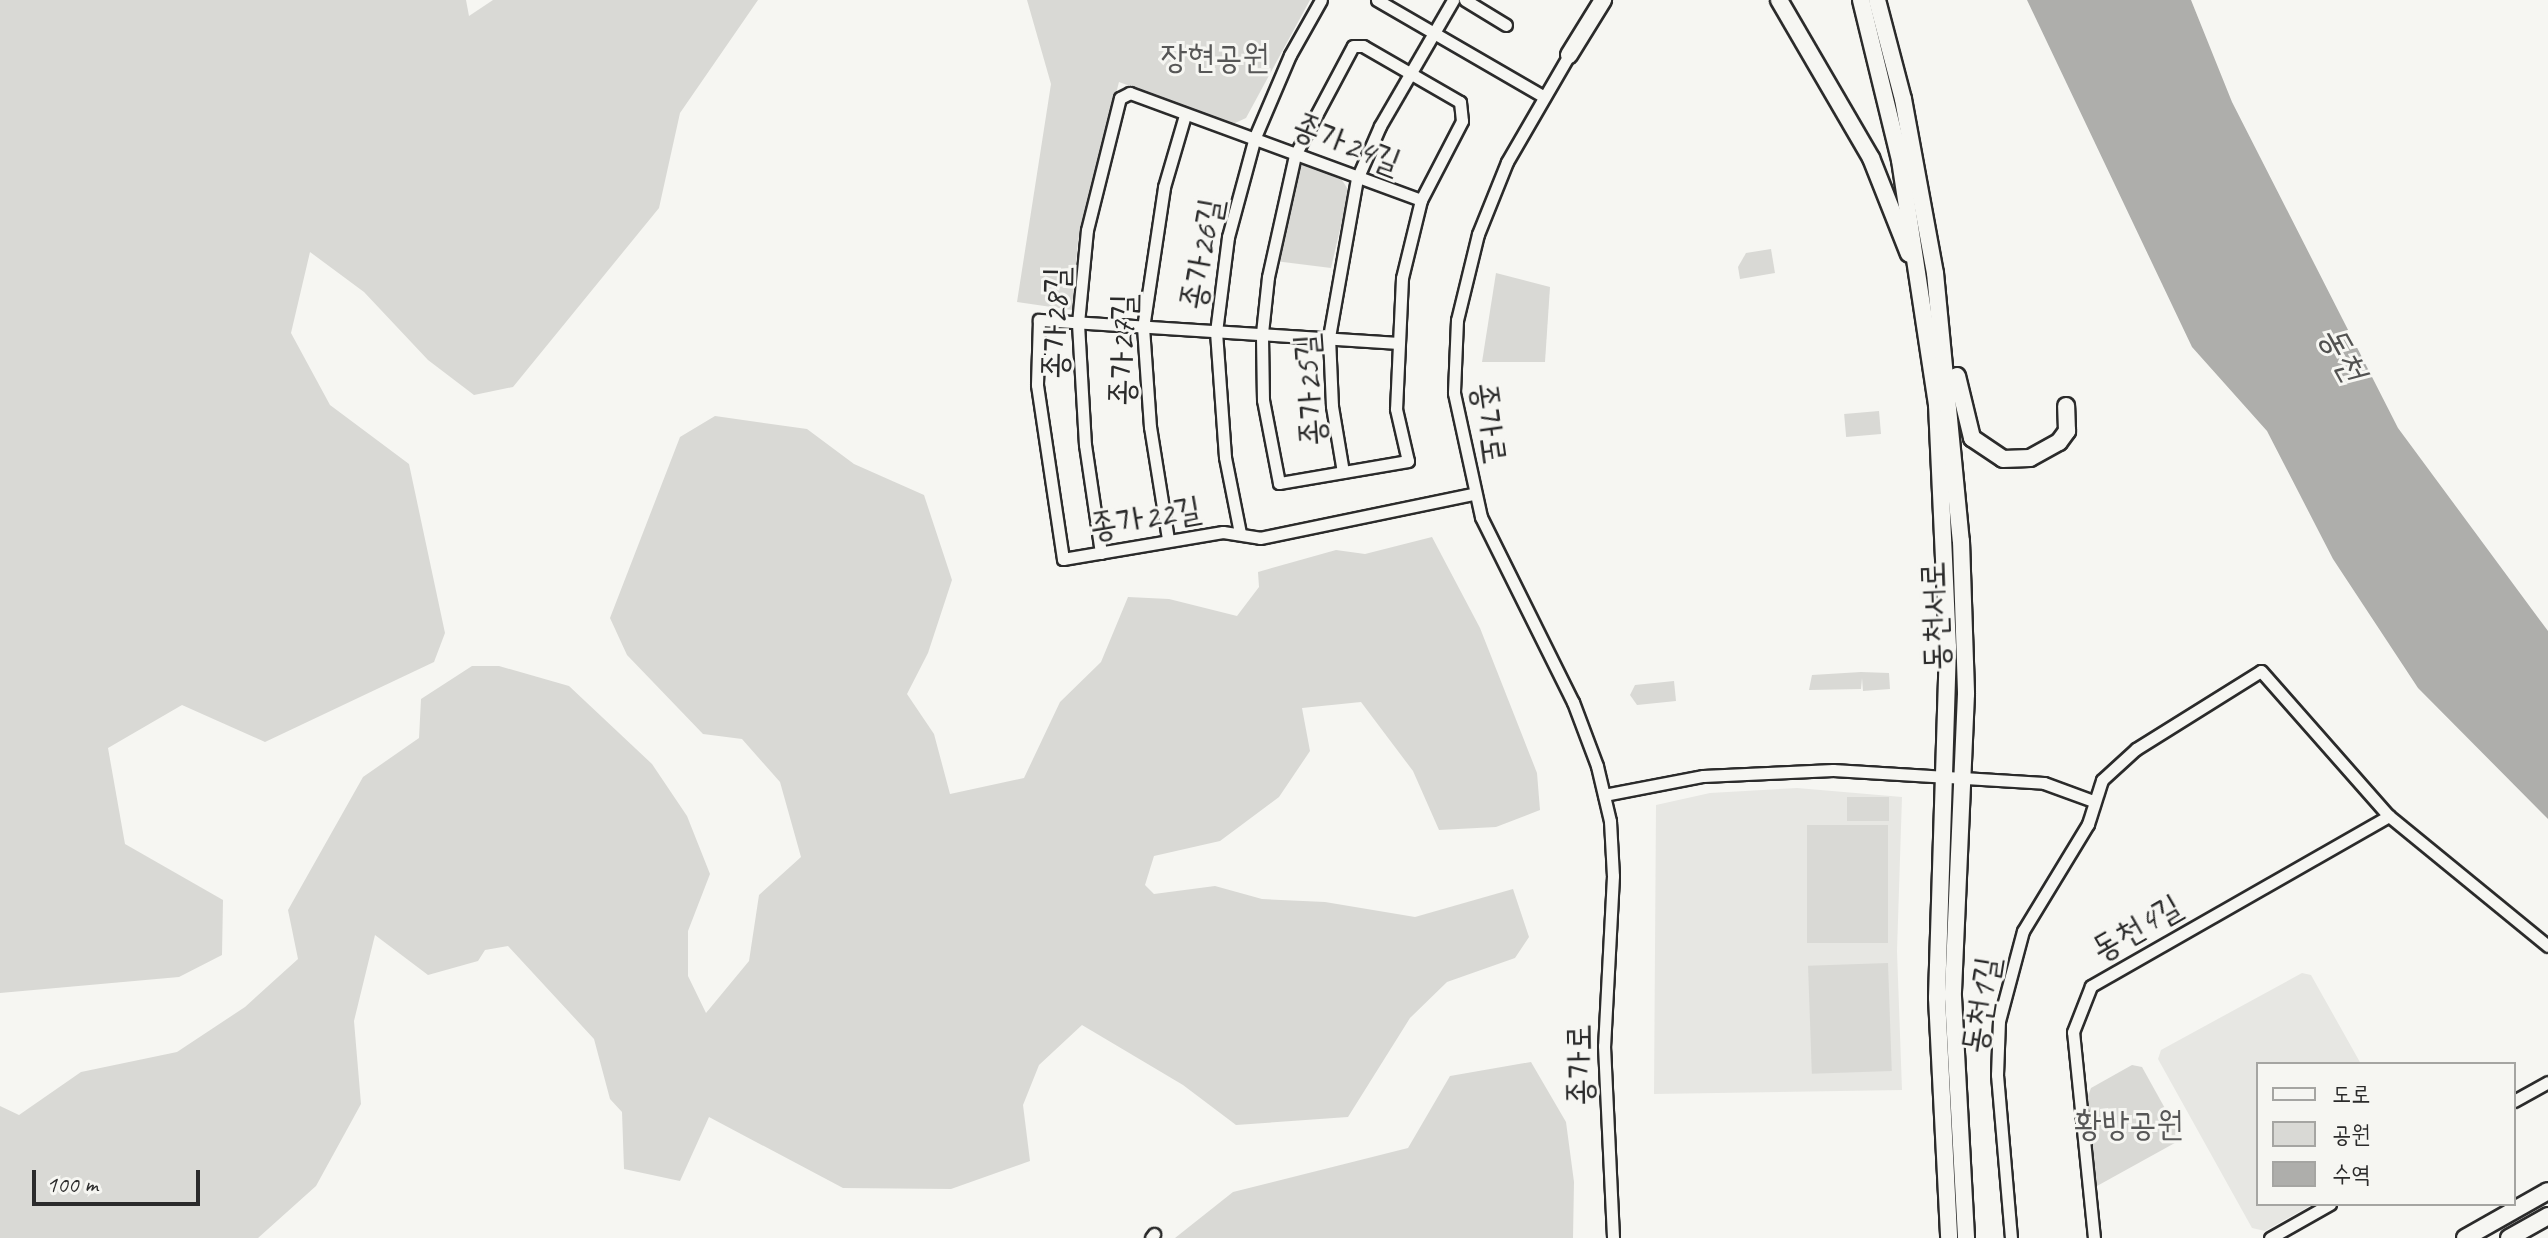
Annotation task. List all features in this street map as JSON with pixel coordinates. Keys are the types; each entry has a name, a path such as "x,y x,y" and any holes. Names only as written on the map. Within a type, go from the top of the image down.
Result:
{"main road":[{"path":"1569,55 1603,0"},
{"path":"1779,0 1878,173 1927,320"},
{"name":"동천서로","path":"1861,0 1900,160 1927,320 1945,537 1944,777 1937,998 1949,1238"},
{"name":"동천서로","path":"1877,0 1903,99 1935,273 1961,541 1966,647 1953,997 1966,1238"},
{"path":"1935,273 1968,427 1980,447 2003,459 2030,458 2059,442 2067,431 2066,406"},
{"path":"2465,1238 2548,1191"},
{"path":"2499,1219 2510,1238 2548,1216"}],"street":[{"name":"종가26길","path":"1240,533 1225,457 1216,332 1228,237 1255,137 1321,0"},
{"path":"1377,0 1544,97"},
{"name":"종가25길","path":"1343,472 1332,406 1329,337 1357,179 1409,74 1453,0"},
{"path":"1465,0 1506,25"},
{"name":"종가25길","path":"1353,46 1409,74 1460,102 1462,121 1421,200 1402,278 1396,409 1408,461 1279,483 1263,400 1262,333 1281,206 1295,155 1353,46"},
{"name":"종가로","path":"1569,55 1491,197 1457,320 1454,393 1473,494 1573,702 1604,795 1613,847 1604,1046 1613,1238"},
{"name":"종가24길","path":"1120,98 1130,93 1421,200"},
{"name":"종가28길","path":"1101,553 1085,445 1078,323 1087,230 1120,98"},
{"name":"종가27길","path":"1168,539 1150,427 1143,328 1164,187 1185,115"},
{"name":"종가22길","path":"1078,323 1039,320 1037,385 1063,559 1168,539 1240,533 1260,538 1473,494"},
{"path":"1078,323 1397,343"},
{"name":"동천1길","path":"2011,1238 1998,1094 1999,1021 2023,931 2088,824 2102,780 2136,749 2261,671 2389,816"},
{"path":"1604,795 1752,771 2044,783 2093,801"},
{"path":"2389,816 2548,946"},
{"name":"동천4길","path":"2094,1238 2073,1032 2082,1000 2106,974 2389,816"},
{"path":"2516,1100 2548,1082"},
{"path":"2270,1238 2326,1206"}],"shaded area":[{"path":"1797,788 1902,797 1897,951 1902,1090 1654,1094 1656,805 1710,793"},
{"path":"2302,973 2311,975 2360,1062 2256,1062 2256,1206 2309,1206 2265,1231 2252,1228 2158,1059 2161,1050"}],"green space":[{"path":"0,0 466,0 469,16 493,0 758,0 680,113 659,208 513,387 474,395 428,360 364,292 310,252 291,333 330,405 409,464 445,633 434,662 265,742 182,705 108,748 125,844 223,900 222,955 179,977 0,993"},
{"name":"장현공원","path":"1027,0 1310,0 1246,118 1233,124 1119,82 1078,241 1072,310 1017,302 1051,84"},
{"path":"1304,164 1342,180 1349,191 1331,268 1275,261 1297,169"},
{"path":"1771,249 1775,273 1740,279 1738,267 1746,253"},
{"path":"1496,273 1550,287 1545,362 1482,362"},
{"path":"1879,411 1881,434 1846,437 1844,414"},
{"path":"715,416 807,429 854,464 924,495 952,580 928,653 907,694 934,734 950,794 1024,778 1060,702 1101,662 1128,597 1169,599 1237,616 1259,587 1258,572 1336,550 1365,554 1432,537 1480,628 1537,773 1540,810 1496,827 1439,830 1413,771 1361,702 1302,708 1310,751 1279,797 1220,841 1154,856 1145,885 1154,894 1215,886 1262,899 1325,902 1415,917 1513,889 1529,937 1515,958 1447,982 1410,1018 1348,1117 1236,1125 1183,1085 1082,1025 1039,1065 1023,1105 1030,1161 951,1189 843,1188 709,1117 680,1181 624,1169 622,1112 610,1099 594,1039 508,946 485,950 478,961 428,975 375,935 354,1021 361,1104 316,1186 258,1238 0,1238 0,1106 19,1115 81,1072 177,1052 245,1007 298,959 288,910 363,777 419,738 421,699 472,666 499,666 569,686 652,764 687,816 710,874 688,931 688,976 706,1013 749,961 759,895 801,857 780,782 742,739 703,734 627,655 610,618 680,437"},
{"path":"1889,673 1890,689 1863,691 1862,678 1861,689 1809,690 1812,675"},
{"path":"1674,681 1676,701 1637,705 1630,695 1635,685"},
{"path":"1847,797 1889,797 1889,821 1847,821"},
{"path":"1807,825 1888,825 1888,943 1807,943"},
{"path":"1888,963 1892,1071 1812,1074 1808,966"},
{"path":"1531,1062 1566,1122 1574,1182 1573,1238 1175,1238 1233,1192 1408,1148 1450,1076"},
{"name":"황방공원","path":"2132,1065 2142,1067 2182,1139 2097,1186 2087,1099 2091,1088"}],"water":[{"name":"동천","path":"2027,0 2191,0 2232,102 2398,428 2548,631 2548,819 2418,688 2333,559 2267,431 2192,347"}]}
